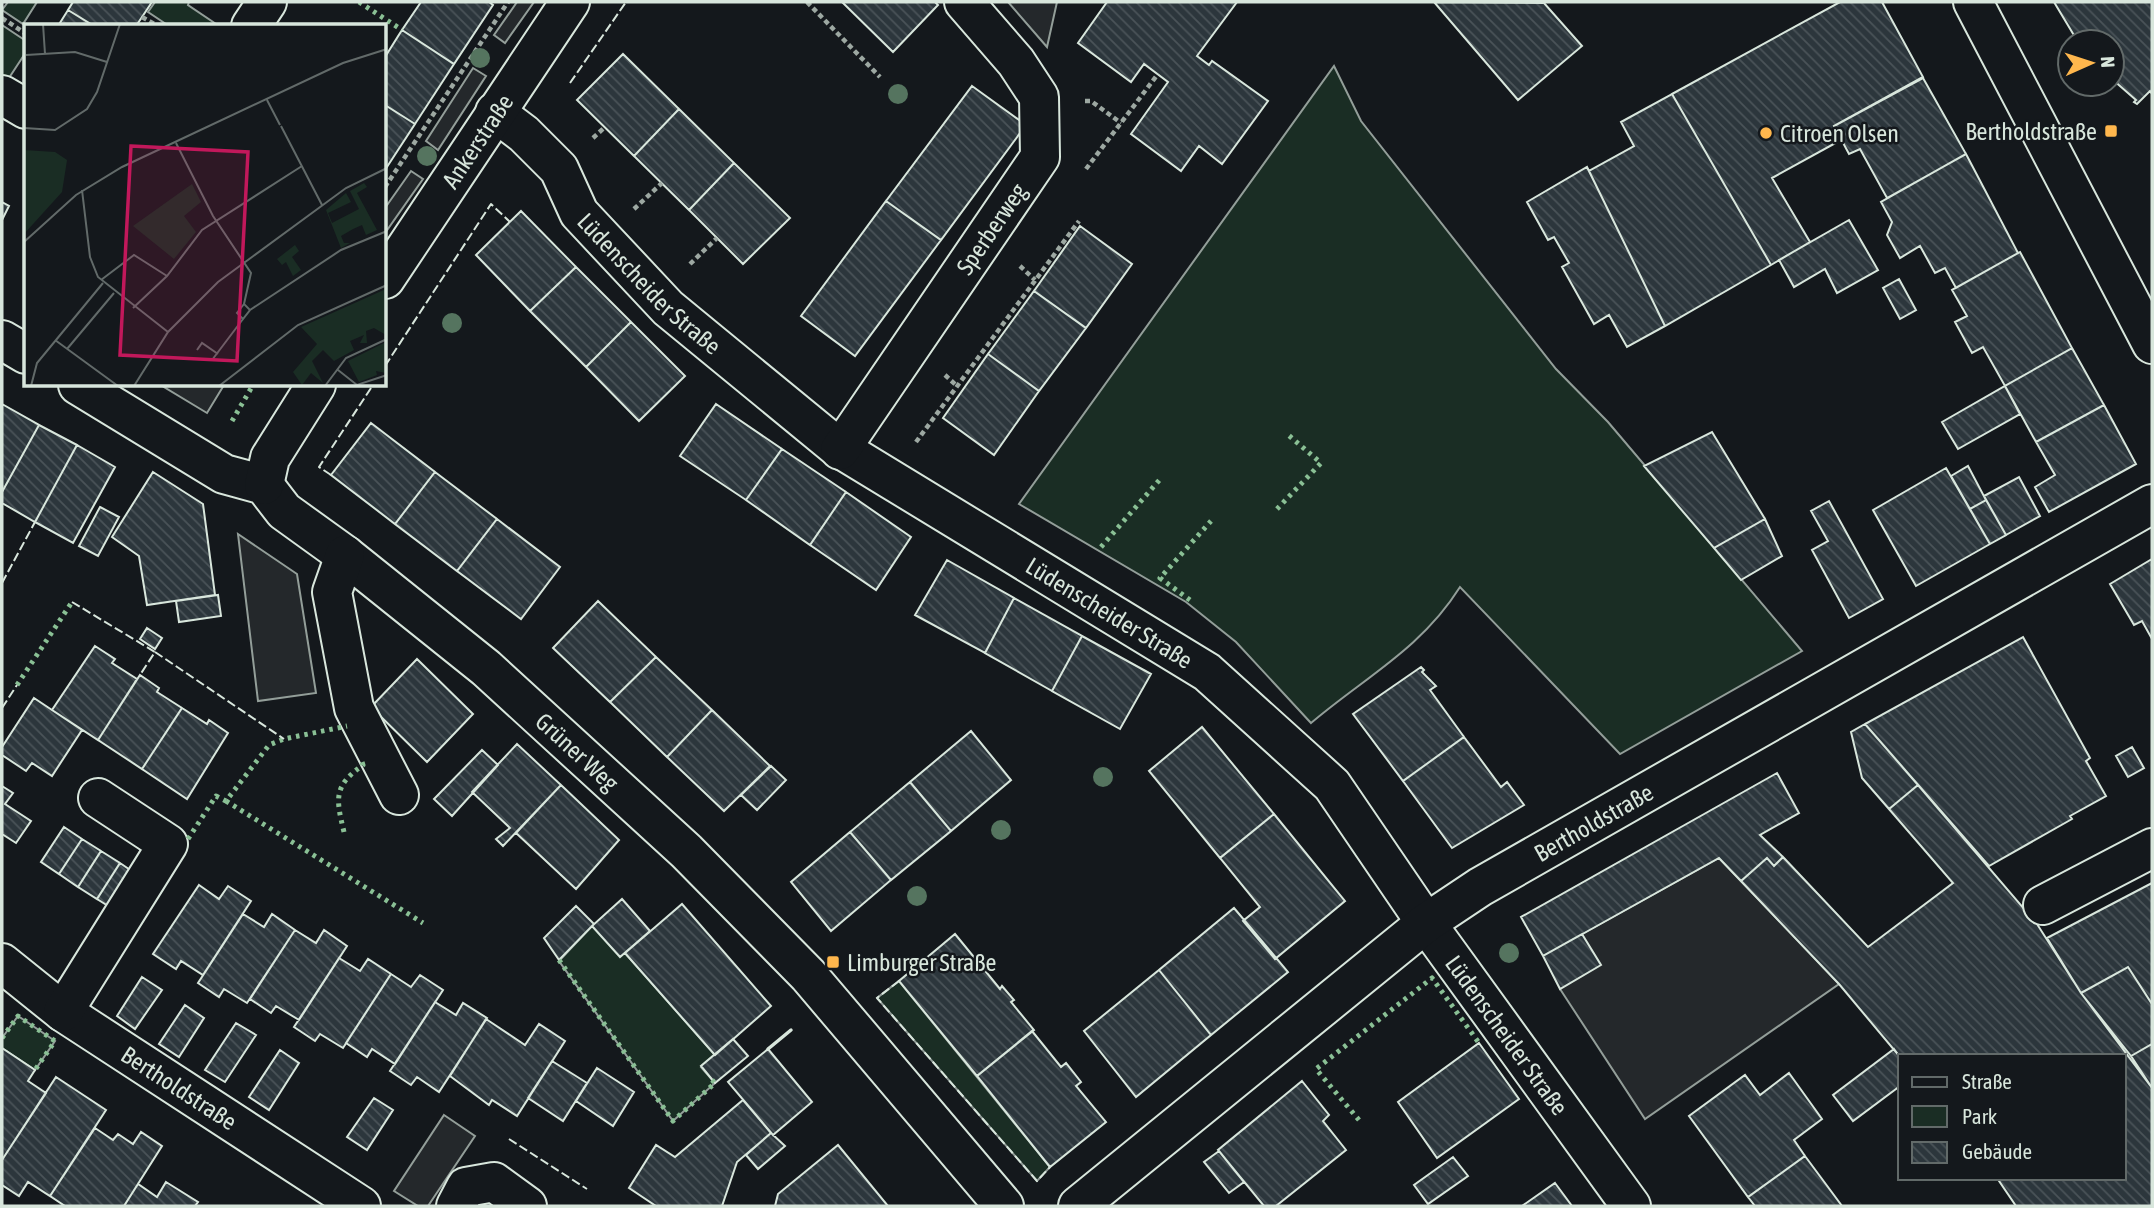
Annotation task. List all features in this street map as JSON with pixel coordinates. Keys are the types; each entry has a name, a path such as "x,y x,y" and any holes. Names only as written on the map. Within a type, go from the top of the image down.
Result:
{"street":[{"path":"252,24 267,2"},
{"name":"Ankerstraße","path":"387,276 570,2"},
{"name":"Sperberweg","path":"840,450 1040,157 1039,97 1016,62 964,2"},
{"path":"1973,2 2152,344"},
{"path":"2,95 24,108"},
{"name":"Lüdenscheider Straße","path":"495,112 524,134 559,169 579,212 668,308 840,450 1207,672 1332,785 1426,923 1631,1206"},
{"path":"2,340 24,353"},
{"path":"81,387 225,474 264,485 270,458 315,387"},
{"name":"Grüner Weg","path":"264,485 284,511 345,555 486,668 686,851 808,975 1004,1206"},
{"name":"Bertholdstraße","path":"1078,1206 1426,923 1480,887 2152,504"},
{"path":"345,555 332,592 354,708 399,795"},
{"path":"63,1012 168,844 98,798"},
{"path":"2043,905 2152,848"},
{"name":"Bertholdstraße","path":"2,963 63,1012 361,1206"},
{"path":"456,1206 466,1186 494,1182 527,1206"}],"path":[{"path":"387,184 508,2"},
{"path":"807,2 880,76"},
{"path":"142,17 154,24"},
{"path":"2,18 24,33"},
{"path":"888,480 1079,221"}],"green space":[{"path":"8,2 37,2 23,24 2,10"},
{"path":"155,2 189,2 188,5 216,24 166,24 148,12"},
{"path":"2,25 24,40 24,55 5,84 2,80"},
{"path":"1334,66 1361,121 1556,369 1608,422 1802,651 1620,754 1460,587 1445,609 1410,645 1311,723 1236,642 1186,602 1019,504"},
{"path":"592,926 625,953 715,1055 701,1067 715,1083 673,1121 559,961"},
{"path":"899,981 1050,1167 1037,1181 877,998"},
{"path":"18,1016 55,1041 35,1070 2,1048 2,1038"}],"shaded area":[{"path":"517,2 534,2 505,43 494,35"},
{"path":"1008,2 1057,2 1047,47"},
{"path":"473,68 486,76 438,150 426,141"},
{"path":"411,171 423,179 387,230 387,205"},
{"path":"164,387 223,387 207,413"},
{"path":"238,534 297,574 316,693 258,701"},
{"path":"1719,858 1839,984 1645,1119 1560,989 1582,934"},
{"path":"444,1115 475,1136 428,1206 418,1206 394,1191"}],"building":[{"path":"73,2 152,2 137,24 91,24 68,10"},
{"path":"421,2 489,2 493,5 454,64 402,30"},
{"path":"842,2 935,2 938,5 893,52"},
{"path":"1107,2 1237,2 1197,56 1209,65 1212,61 1268,101 1222,164 1199,146 1181,171 1131,134 1168,82 1144,64 1131,82 1078,43"},
{"path":"1434,2 1544,3 1582,46 1518,100"},
{"name":"Citroen Olsen","path":"1840,2 1882,2 1923,77 1834,126 1841,140 1772,178 1810,242 1771,265 1672,94"},
{"path":"2054,2 2152,2 2152,94 2150,91 2137,104 2126,91 2126,28 2070,28"},
{"path":"68,10 91,24 59,24"},
{"path":"402,30 454,64 415,124 387,106 387,54"},
{"path":"623,54 679,109 634,156 577,100"},
{"path":"1923,78 1966,154 1887,198 1860,149 1849,154 1834,126"},
{"path":"972,86 1026,125 941,240 886,201"},
{"path":"1672,94 1771,265 1665,326 1589,171 1634,146 1621,122"},
{"path":"387,106 415,124 387,167"},
{"path":"679,109 734,163 689,210 634,156"},
{"path":"1966,154 2018,253 1956,288 1945,268 1935,273 1920,246 1900,258 1887,235 1892,222 1881,202"},
{"path":"734,163 790,218 743,264 689,210"},
{"path":"1587,167 1665,326 1627,347 1609,315 1594,324 1562,267 1569,263 1554,237 1548,240 1527,202"},
{"path":"886,201 941,240 855,356 801,316"},
{"path":"2,202 9,206 2,220"},
{"path":"521,211 576,267 530,311 476,255"},
{"path":"1849,220 1878,270 1837,293 1825,269 1794,287 1779,260"},
{"path":"1080,226 1132,264 1086,328 1034,291"},
{"path":"2020,252 2072,348 2005,386 1983,347 1972,353 1955,322 1967,316 1952,290"},
{"path":"576,267 631,322 586,367 530,311"},
{"path":"1899,279 1916,310 1900,319 1883,288"},
{"path":"1034,291 1086,328 1039,391 988,354"},
{"path":"631,322 685,376 639,421 586,367"},
{"path":"2072,348 2104,405 2036,442 2005,386"},
{"path":"988,354 1039,391 994,455 943,418"},
{"path":"2005,386 2020,414 1958,449 1942,422"},
{"path":"2,404 39,425 2,492"},
{"path":"716,404 782,449 746,500 680,456"},
{"path":"2104,405 2136,464 2049,512 2035,487 2055,475 2036,442"},
{"path":"371,423 435,472 395,524 331,475"},
{"path":"39,425 77,445 35,522 2,503 2,492"},
{"path":"1712,432 1765,519 1714,548 1644,466"},
{"path":"77,445 115,467 73,543 35,522"},
{"path":"782,449 846,492 810,545 746,500"},
{"path":"1968,466 1986,500 1970,509 1951,476"},
{"path":"1946,468 1990,544 1916,586 1873,510"},
{"path":"153,472 203,504 215,595 147,605 139,556 112,537"},
{"path":"435,472 497,519 457,571 395,524"},
{"path":"2019,477 2040,516 2006,535 1984,496"},
{"path":"846,492 911,537 876,590 810,545"},
{"path":"1986,500 2006,535 1990,544 1970,509"},
{"path":"1829,501 1883,599 1849,618 1812,550 1828,541 1811,511"},
{"path":"100,507 119,517 98,556 79,546"},
{"path":"497,519 560,567 521,619 457,571"},
{"path":"1765,519 1782,556 1741,580 1714,548"},
{"path":"2152,559 2152,639 2142,621 2134,625 2110,584"},
{"path":"947,560 1014,598 985,653 915,615"},
{"path":"218,595 221,616 179,622 176,601"},
{"path":"1014,598 1082,636 1052,691 985,653"},
{"path":"598,601 656,657 610,702 553,648"},
{"path":"147,628 162,638 155,649 140,639"},
{"path":"1082,636 1151,674 1120,729 1052,691"},
{"path":"2023,637 2090,758 2086,761 2106,796 2070,816 2072,819 1989,866 1865,724"},
{"path":"95,646 115,659 112,663 137,679 98,740 52,710"},
{"path":"656,657 712,710 667,757 610,702"},
{"path":"417,659 473,714 427,762 371,707"},
{"path":"1421,667 1424,670 1422,672 1436,686 1430,690 1464,737 1403,781 1353,714"},
{"path":"140,675 159,688 157,692 182,708 142,769 98,740"},
{"path":"34,698 82,730 52,776 32,763 26,771 2,755 2,747"},
{"path":"182,708 207,724 209,720 228,733 187,799 142,769"},
{"path":"712,710 770,766 724,811 667,757"},
{"path":"1865,724 1918,785 1889,809 1862,778 1851,732"},
{"path":"1202,727 1274,814 1220,858 1149,771"},
{"path":"971,731 1011,780 951,831 910,782"},
{"path":"1464,737 1501,787 1507,782 1524,805 1452,848 1403,781"},
{"path":"517,744 561,785 503,846 496,839 510,828 472,792"},
{"path":"2132,747 2144,768 2128,777 2116,756"},
{"path":"482,750 498,765 452,816 434,799"},
{"path":"771,766 786,780 757,810 741,795"},
{"path":"1777,773 1799,813 1760,835 1783,857 1774,866 1767,858 1741,881 1719,858 1543,956 1521,917"},
{"path":"910,782 951,831 891,880 850,832"},
{"path":"561,785 619,840 576,889 516,833"},
{"path":"1918,785 2037,924 2081,993 2152,1088 2152,1206 2016,1206 1998,1180 2126,1180 2126,1054 1898,1055 1839,984 1741,881 1767,858 1774,866 1783,857 1868,947 1953,883 1889,809"},
{"path":"2,786 13,793 5,804 31,821 16,843 2,834"},
{"path":"1274,814 1345,901 1275,959 1243,921 1260,907 1220,858"},
{"path":"64,827 82,839 59,874 41,862"},
{"path":"850,832 891,880 831,931 791,882"},
{"path":"82,839 101,851 78,887 59,874"},
{"path":"101,851 120,863 97,899 78,887"},
{"path":"120,863 139,876 116,911 97,899"},
{"path":"2152,883 2152,1004 2128,967 2081,993 2047,938"},
{"path":"199,885 219,899 228,886 251,901 203,975 181,961 176,969 153,954"},
{"path":"622,899 650,931 620,957 592,926"},
{"path":"682,904 771,1006 715,1055 625,953"},
{"path":"576,906 594,924 559,960 544,938"},
{"path":"1234,908 1288,972 1211,1035 1159,970"},
{"path":"243,914 264,927 272,914 295,930 247,1003 224,989 219,997 198,983"},
{"path":"295,930 316,943 324,930 347,946 299,1020 276,1006 271,1013 250,999"},
{"path":"955,934 1000,989 1002,986 1014,1000 1011,1002 1034,1030 977,1076 899,981"},
{"path":"1582,934 1601,965 1560,989 1543,956"},
{"path":"339,958 360,971 368,959 391,974 343,1048 320,1034 315,1041 294,1027"},
{"path":"2128,967 2152,1004 2152,1044 2131,1056 2081,993"},
{"path":"1159,970 1211,1035 1136,1097 1084,1031"},
{"path":"391,974 411,987 420,975 443,990 395,1064 372,1049 367,1057 346,1043"},
{"path":"142,977 162,990 135,1029 117,1016"},
{"path":"435,1002 456,1015 463,1003 487,1018 439,1092 417,1077 411,1085 390,1071"},
{"path":"185,1005 204,1018 179,1057 159,1044"},
{"path":"486,1019 525,1045 539,1024 565,1041 517,1116 492,1100 489,1105 450,1076"},
{"path":"236,1023 256,1035 225,1082 205,1070"},
{"path":"1032,1031 1061,1067 1066,1063 1081,1082 1076,1086 1106,1122 1050,1167 977,1076"},
{"path":"733,1039 748,1056 715,1083 701,1066"},
{"path":"1479,1043 1519,1099 1437,1158 1398,1102"},
{"path":"2152,1044 2152,1088 2131,1056"},
{"path":"2,1048 35,1070 28,1081 46,1093 2,1160"},
{"path":"768,1049 812,1102 773,1135 728,1082"},
{"path":"1894,1049 1898,1054 1898,1087 1853,1121 1833,1095"},
{"path":"280,1050 299,1063 269,1110 249,1097"},
{"path":"552,1061 587,1083 563,1121 528,1098"},
{"path":"597,1068 634,1092 613,1126 576,1101"},
{"path":"1789,1073 1822,1119 1794,1140 1805,1156 1748,1197 1689,1116 1745,1075 1760,1095"},
{"path":"56,1077 106,1110 50,1196 28,1182 19,1196 2,1185 2,1160"},
{"path":"1302,1081 1329,1115 1323,1121 1346,1150 1276,1206 1264,1206 1218,1150"},
{"path":"374,1098 393,1110 367,1150 347,1137"},
{"path":"743,1100 771,1133 737,1162 722,1206 656,1206 629,1188 656,1145 675,1157"},
{"path":"95,1128 113,1140 118,1134 133,1144 141,1132 162,1146 124,1206 65,1206 50,1196"},
{"path":"771,1133 785,1146 758,1169 746,1155"},
{"path":"838,1145 888,1206 775,1206 778,1194"},
{"path":"1219,1151 1244,1182 1229,1193 1204,1162"},
{"path":"1805,1156 1842,1206 1755,1206 1748,1197"},
{"path":"1453,1157 1468,1176 1428,1204 1414,1185"},
{"path":"166,1182 198,1202 195,1206 124,1206 138,1184 157,1197"},
{"path":"1555,1183 1572,1206 1522,1206"}],"hedge":[{"path":"359,2 402,30"},
{"path":"232,421 252,387"},
{"path":"1277,509 1321,463 1286,433"},
{"path":"1101,547 1162,477"},
{"path":"1190,600 1160,578 1211,521"},
{"path":"17,685 72,602"},
{"path":"188,839 216,796 226,801 269,745 284,739 347,726"},
{"path":"344,832 339,811 339,794 346,780 363,765 361,759"},
{"path":"226,801 423,923"},
{"path":"559,960 673,1121 715,1083 712,1080"},
{"path":"1359,1120 1316,1069 1432,978 1479,1043"},
{"path":"2,1038 18,1016 55,1041 35,1070"}],"fence":[{"path":"570,83 626,2"},
{"path":"387,363 491,204 510,222"},
{"path":"331,475 319,467 372,387"},
{"path":"2,583 35,522"},
{"path":"72,602 155,652 140,675"},
{"path":"155,652 284,739"},
{"path":"2,708 17,685"},
{"path":"899,981 877,998 1037,1181 1050,1167"},
{"path":"509,1139 587,1189"}],"wall":[{"path":"768,1049 791,1030"}],"place":[{"name":"Bertholdstraße","path":"2111,131"},
{"name":"Citroen Olsen","path":"1766,133"},
{"name":"Limburger Straße","path":"833,962"}]}
